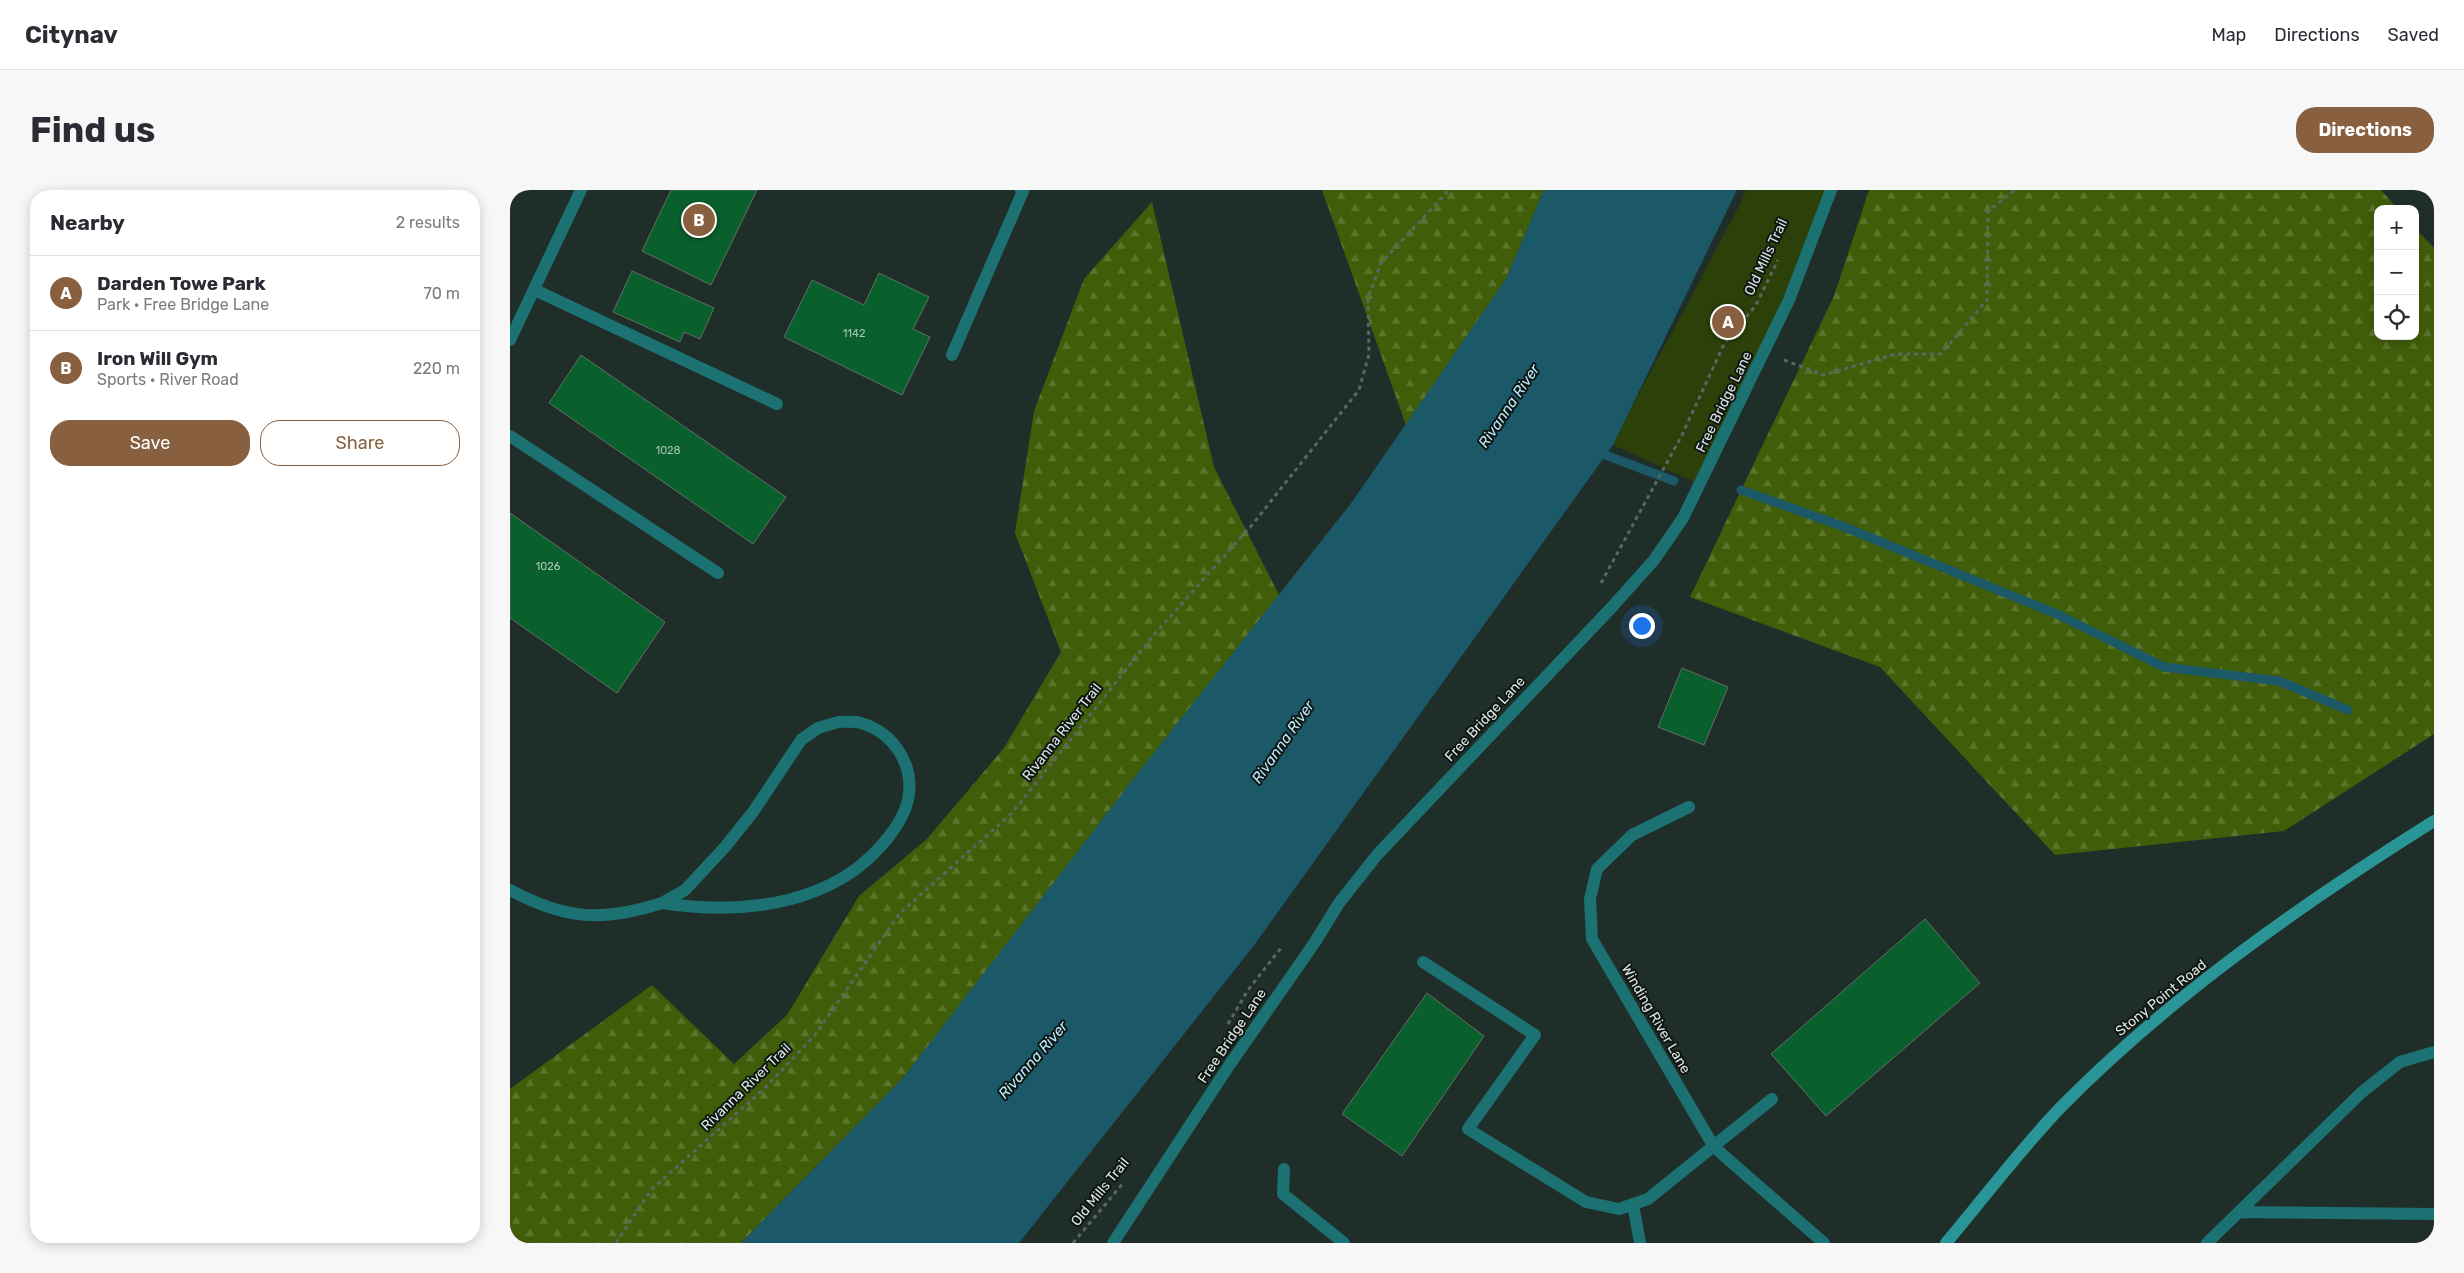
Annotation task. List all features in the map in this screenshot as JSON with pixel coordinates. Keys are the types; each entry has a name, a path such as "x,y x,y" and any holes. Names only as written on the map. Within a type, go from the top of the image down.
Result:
{"main road":[{"name":"Stony Point Road","path":"1946,1243 2025,1147 2062,1106 2116,1054 2176,1003 2314,899 2434,821"}],"street":[{"path":"510,340 581,190"},
{"path":"952,355 1023,191 1021,190"},
{"name":"Free Bridge Lane","path":"1113,1243 1228,1067 1315,942 1339,903 1377,855 1654,560 1683,518 1788,300 1831,190"},
{"path":"535,290 776,404"},
{"path":"510,436 718,573"},
{"path":"510,890 569,913 593,917 627,914 662,903 685,890 725,847 753,812 801,740 818,728 838,722 860,722 879,730 895,744 904,759 909,779 908,800 896,826 875,852 855,869 822,887 780,901 737,908 693,908 662,903"},
{"name":"Winding River Lane","path":"1689,807 1632,835 1597,869 1590,899 1592,939 1714,1147 1824,1243"},
{"path":"1423,962 1535,1035 1468,1129 1586,1202 1619,1209 1648,1199 1772,1099"},
{"path":"2208,1243 2362,1092 2400,1062 2434,1052"},
{"path":"1284,1169 1283,1194 1344,1243"},
{"path":"1633,1204 1640,1243"},
{"path":"2239,1212 2434,1214"}],"path":[{"name":"Rivanna River Trail","path":"616,1243 652,1190 764,1090 815,1034 900,913 1012,813 1152,637 1252,525 1359,390 1369,354 1368,298 1381,263 1449,190"},
{"path":"1764,353 1823,375 1896,354 1941,354 1987,300 1988,211 2015,190"},
{"name":"Old Mills Trail","path":"1648,499 1682,435 1724,344 1756,305 1779,257"},
{"name":"Old Mills Trail","path":"1073,1243 1127,1178"}],"green space":[{"path":"1322,190 1544,190 1506,279 1406,425"},
{"path":"1746,190 1829,190 1800,271 1701,485 1613,445 1735,215"},
{"path":"1869,190 2381,190 2394,205 2374,205 2374,340 2419,340 2419,232 2434,248 2434,734 2284,831 2055,855 1880,667 1690,597 1834,296"},
{"path":"1152,202 1214,467 1279,595 903,1078 741,1243 510,1243 510,1089 652,985 734,1064 787,1015 859,896 927,839 1004,748 1061,652 1015,533 1034,411 1084,279"}],"water":[{"name":"Rivanna River","path":"1544,190 1737,190 1613,445 1255,944 1019,1243 741,1243 903,1078 1134,778 1352,502 1506,279"}],"building":[{"path":"671,190 757,190 711,285 642,251"},
{"path":"632,271 714,308 700,339 684,332 680,342 613,312"},
{"path":"879,273 929,297 913,329 930,337 902,395 784,337 812,280 864,305"},
{"path":"581,355 786,497 753,544 549,403"},
{"path":"510,513 665,622 617,693 510,618"},
{"path":"1682,668 1728,687 1704,745 1658,727"},
{"path":"1925,919 1980,983 1826,1116 1771,1054"},
{"path":"1427,993 1484,1036 1402,1156 1342,1114"}],"waterway":[{"path":"1595,451 1674,481"},
{"path":"1741,490 1842,526 2059,615 2164,667 2279,681 2348,710"}],"place":[{"name":"Iron Will Gym","path":"699,220"},
{"name":"Darden Towe Park","path":"1728,322"}]}
